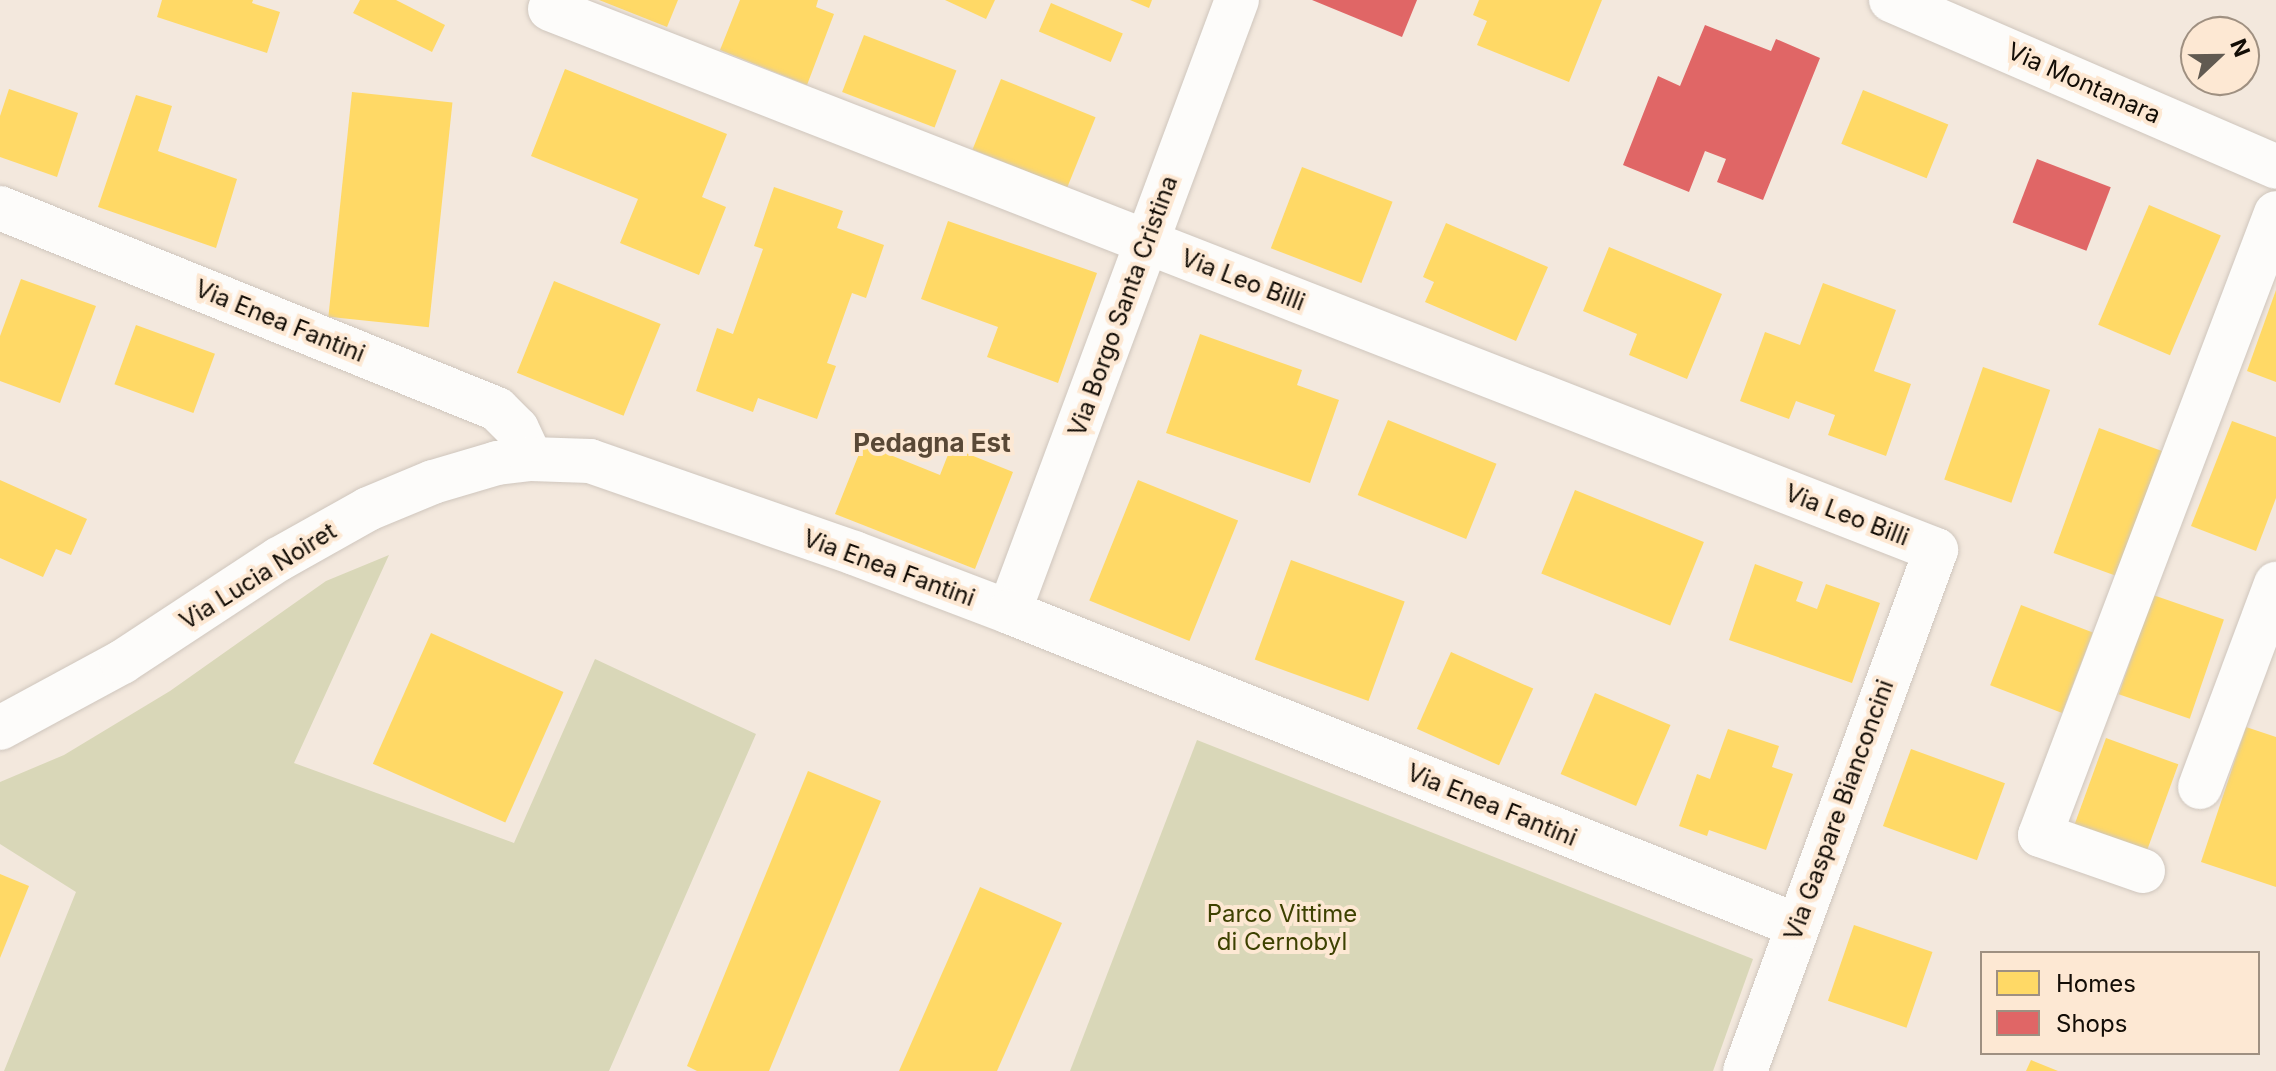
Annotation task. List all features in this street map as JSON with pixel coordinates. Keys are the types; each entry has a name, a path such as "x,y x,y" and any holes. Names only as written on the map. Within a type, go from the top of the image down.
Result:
{"street":[{"name":"Via Borgo Santa Cristina","path":"1009,612 1237,0"},
{"name":"Via Montanara","path":"1891,0 2276,167"},
{"name":"Via Leo Billi","path":"550,9 1936,550"},
{"name":"Via Enea Fantini","path":"0,208 497,409 517,429 531,459 590,461 854,553 1796,925"},
{"path":"2143,871 2040,835 2276,213"},
{"name":"Via Lucia Noiret","path":"0,728 122,662 279,559 368,509 433,482 497,463 531,459"},
{"name":"Via Gaspare Bianconcini","path":"1745,1071 1936,550"},
{"path":"2200,787 2276,584"}],"green space":[{"path":"389,555 294,763 514,843 595,659 756,734 609,1071 4,1071 76,892 0,844 0,782 64,755 170,691 326,581"},
{"name":"Parco Vittime di Cernobyl","path":"1197,740 1753,959 1713,1071 1070,1071"}],"building: Homes":[{"path":"162,0 253,0 252,3 280,12 267,53 157,17"},
{"path":"360,0 396,0 445,25 432,52 353,13"},
{"path":"599,0 678,0 667,27"},
{"path":"740,0 818,0 816,7 834,14 807,85 720,50"},
{"path":"945,0 995,0 986,19"},
{"path":"1130,0 1152,0 1149,8"},
{"path":"1479,0 1602,0 1569,82 1477,45 1487,21 1473,15"},
{"path":"1051,3 1123,33 1111,62 1039,32"},
{"path":"864,35 956,70 935,127 842,92"},
{"path":"565,69 727,134 702,197 726,207 699,275 620,243 638,199 531,156"},
{"path":"1001,79 1096,117 1067,188 973,149"},
{"path":"9,89 78,113 57,177 0,157 0,116"},
{"path":"1863,90 1948,124 1927,178 1841,144"},
{"path":"352,92 452,103 429,327 328,317"},
{"path":"136,95 172,106 158,151 237,179 216,248 98,207"},
{"path":"1302,167 1393,202 1361,283 1271,248"},
{"path":"774,187 843,211 837,228 884,245 866,298 852,293 827,363 836,366 817,419 758,398 753,412 696,391 717,328 733,334 763,249 754,246"},
{"path":"2149,205 2221,235 2170,355 2098,325"},
{"path":"948,221 1097,273 1058,383 987,357 998,327 921,299"},
{"path":"1446,223 1548,267 1516,341 1425,302 1434,282 1423,277"},
{"path":"1609,247 1722,294 1687,379 1629,355 1637,334 1583,311"},
{"path":"21,279 96,306 60,403 0,381 0,336"},
{"path":"554,281 661,324 624,416 517,373"},
{"path":"1823,283 1896,310 1874,371 1911,384 1886,456 1828,435 1835,415 1796,401 1789,419 1740,401 1765,332 1800,345"},
{"path":"2276,290 2276,382 2247,371"},
{"path":"136,325 215,354 193,413 114,384"},
{"path":"1200,334 1302,370 1297,385 1339,400 1310,483 1166,433"},
{"path":"1983,367 2050,390 2011,503 1944,480"},
{"path":"1388,420 1496,464 1466,539 1358,495"},
{"path":"2232,421 2276,437 2276,498 2256,551 2191,526"},
{"path":"2099,428 2162,451 2116,576 2054,553"},
{"path":"863,444 940,475 951,447 1013,472 975,569 835,514"},
{"path":"0,480 87,519 71,555 56,549 43,577 0,558"},
{"path":"1138,480 1238,520 1189,641 1089,601"},
{"path":"1575,490 1704,542 1670,626 1541,573"},
{"path":"1291,560 1405,601 1368,701 1255,660"},
{"path":"1755,564 1803,582 1796,601 1817,609 1826,584 1880,603 1852,683 1729,640"},
{"path":"2153,595 2224,619 2190,719 2119,694"},
{"path":"2021,605 2093,633 2062,713 1990,685"},
{"path":"431,633 563,692 505,823 373,764"},
{"path":"1451,652 1533,689 1499,765 1417,729"},
{"path":"1595,693 1670,725 1636,806 1561,774"},
{"path":"2246,727 2276,737 2276,887 2201,862"},
{"path":"1728,729 1779,746 1772,767 1793,774 1766,850 1709,830 1707,836 1679,826 1697,774 1710,779"},
{"path":"2106,738 2178,764 2147,852 2074,825"},
{"path":"1911,749 2005,783 1977,860 1883,826"},
{"path":"808,771 881,801 769,1071 697,1071 687,1066"},
{"path":"0,874 29,886 0,958"},
{"path":"980,887 1062,923 997,1071 899,1071"},
{"path":"1854,925 1932,952 1906,1028 1828,1001"},
{"path":"2031,1060 2058,1071 2026,1071"}],"building: Shops":[{"path":"1312,0 1417,0 1402,37"},
{"path":"1705,25 1771,51 1776,39 1820,58 1763,200 1717,182 1726,159 1705,151 1689,192 1623,165 1658,76 1680,86"},
{"path":"2037,159 2111,187 2086,251 2013,222"}],"district":[{"name":"Pedagna Est","path":"932,443"}]}
